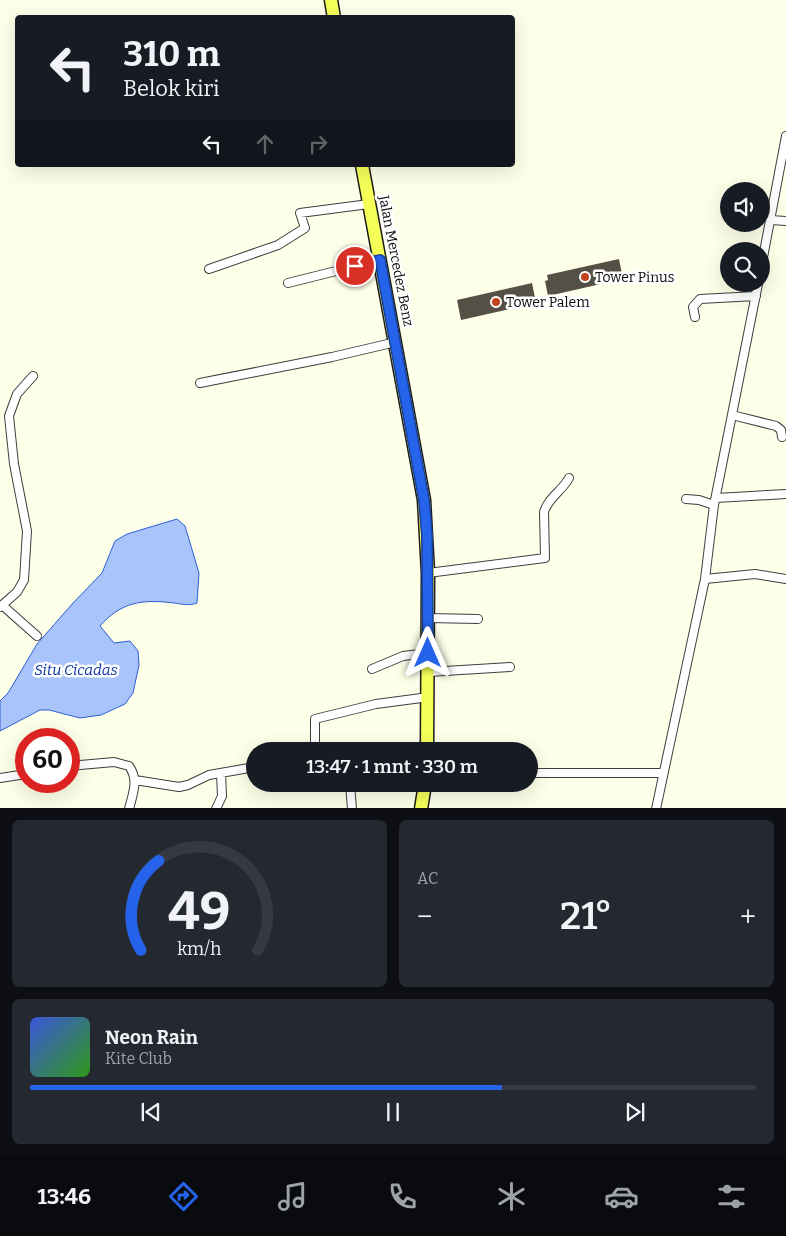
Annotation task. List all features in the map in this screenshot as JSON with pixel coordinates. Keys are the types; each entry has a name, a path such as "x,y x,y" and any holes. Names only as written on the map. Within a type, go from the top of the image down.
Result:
{"main road":[{"path":"331,0 334,15"},
{"name":"Jalan Mercedez Benz","path":"362,167 424,500 428,574 427,742"},
{"path":"421,808 423,792"}],"street":[{"path":"786,136 770,220 786,220"},
{"path":"209,269 278,245 304,228 300,214 369,204"},
{"path":"288,282 380,260"},
{"path":"660,808 656,808 662,773 705,579 715,501 757,292"},
{"path":"695,318 693,307 700,299 756,296"},
{"path":"200,383 332,357 396,342"},
{"path":"33,376 17,394 9,416 14,464 28,543 21,587 1,606 37,636"},
{"path":"732,415 776,426 781,430 782,436"},
{"path":"428,574 545,558 544,512 546,505 565,487 569,478"},
{"path":"686,499 715,501 786,494"},
{"path":"705,579 755,574 786,579"},
{"path":"428,618 478,619"},
{"path":"372,669 403,656 428,653"},
{"path":"429,672 510,668"},
{"path":"315,742 316,719 376,704 429,698"},
{"path":"80,764 123,763 129,766 135,780 129,808"},
{"path":"135,780 179,787 220,773 246,768"},
{"path":"220,773 223,808"},
{"path":"538,773 662,773"},
{"path":"0,778 15,776"},
{"path":"351,792 352,808"},
{"path":"216,808 222,796"}],"water":[{"name":"Situ Cicadas","path":"177,519 185,526 199,573 197,603 142,602 133,604 116,612 100,626 114,643 130,641 138,651 139,665 133,693 125,704 101,715 80,718 49,710 40,710 0,731 0,701 8,693 37,644 102,573 115,541 127,534"}],"building":[{"name":"Tower Pinus","path":"619,259 623,279 548,296 545,281 548,280 547,275"},
{"name":"Tower Palem","path":"532,283 536,303 461,320 457,300"}],"place":[{"name":"Tower Pinus","path":"585,277"},
{"name":"Tower Palem","path":"496,302"}],"route":[{"path":"355,266 380,260 396,342 424,500 427,535 428,653"}]}
